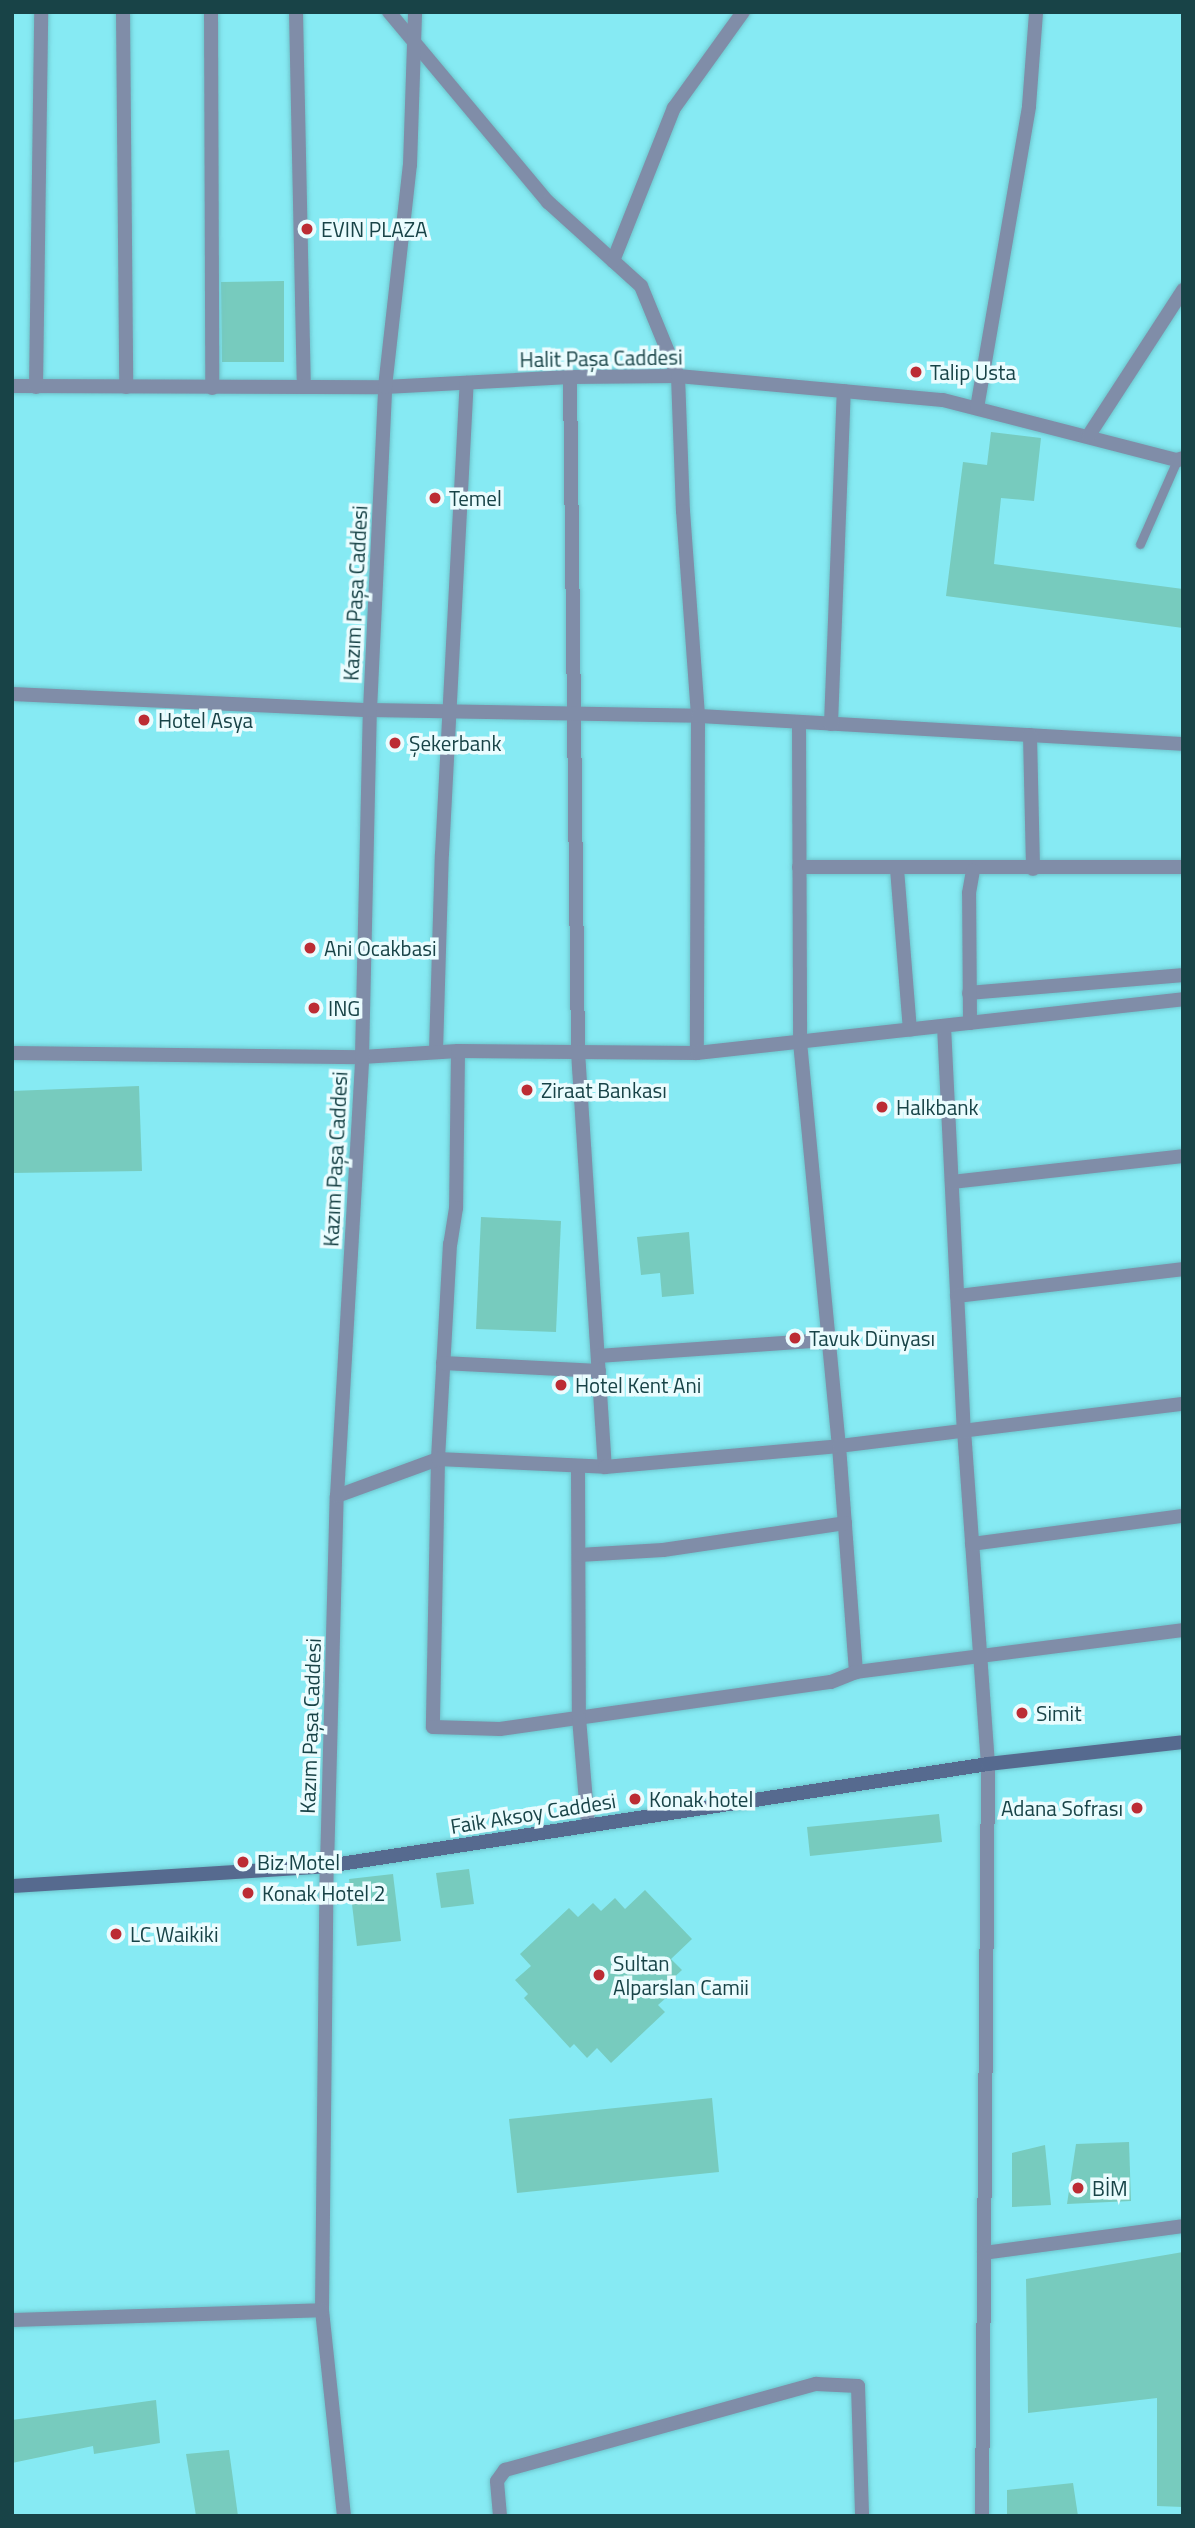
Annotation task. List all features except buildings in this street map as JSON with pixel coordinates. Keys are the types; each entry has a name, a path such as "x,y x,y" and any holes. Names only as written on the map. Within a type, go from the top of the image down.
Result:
{"main road":[{"name":"Faik Aksoy Caddesi","path":"12,1886 327,1866 988,1764 1183,1742"}],"street":[{"path":"36,387 41,12"},
{"path":"123,12 126,387"},
{"path":"211,12 212,388"},
{"path":"296,12 304,387"},
{"path":"388,12 548,202 641,286 678,376 683,511 698,716 696,1053"},
{"name":"Kazım Paşa Caddesi","path":"344,2516 322,2310 327,1866 337,1496 362,1057 370,710 385,387 410,164 415,12"},
{"path":"977,408 1029,106 1037,12"},
{"path":"613,261 674,108 741,14"},
{"path":"1088,435 1183,290"},
{"name":"Halit Paşa Caddesi","path":"12,386 385,387 570,377 678,376 943,400 1181,461"},
{"path":"570,377 578,1052 605,1467"},
{"path":"436,1051 442,854 452,713 467,383"},
{"path":"831,724 844,391"},
{"path":"12,694 452,713 698,716 1183,744"},
{"path":"799,723 800,1042 839,1446 856,1672"},
{"path":"1030,735 1033,869"},
{"path":"799,867 973,870 1183,867"},
{"path":"897,869 910,1029"},
{"path":"970,1023 969,893 973,870"},
{"path":"969,993 1183,975"},
{"path":"12,1053 362,1057 436,1051 696,1053 1183,999"},
{"path":"944,1026 964,1430 988,1764 982,2516"},
{"path":"458,1051 456,1208 450,1244 438,1459 433,1727 500,1729 831,1682 856,1672 1183,1630"},
{"path":"952,1182 1183,1156"},
{"path":"957,1296 1183,1269"},
{"path":"598,1356 829,1340"},
{"path":"443,1363 599,1371"},
{"path":"337,1496 438,1459 605,1467 839,1446 1183,1404"},
{"path":"578,1466 579,1718 588,1825"},
{"path":"972,1544 1183,1516"},
{"path":"579,1555 663,1550 845,1523"},
{"path":"984,2253 1183,2226"},
{"path":"12,2320 322,2310"},
{"path":"500,2516 496,2481 505,2470 816,2384 858,2386 862,2516"}],"lane":[{"path":"1140,544 1181,461"}],"place":[{"name":"EVIN PLAZA","path":"307,229"},
{"name":"Talip Usta","path":"916,372"},
{"name":"Temel","path":"435,498"},
{"name":"Hotel Asya","path":"144,720"},
{"name":"Şekerbank","path":"395,743"},
{"name":"Ani Ocakbasi","path":"310,948"},
{"name":"ING","path":"314,1008"},
{"name":"Ziraat Bankası","path":"527,1090"},
{"name":"Halkbank","path":"882,1107"},
{"name":"Tavuk Dünyası","path":"795,1338"},
{"name":"Hotel Kent Ani","path":"561,1385"},
{"name":"Simit","path":"1022,1713"},
{"name":"Konak hotel","path":"635,1799"},
{"name":"Adana Sofrası","path":"1137,1808"},
{"name":"Biz Motel","path":"243,1862"},
{"name":"Konak Hotel 2","path":"248,1893"},
{"name":"LC Waikiki","path":"116,1934"},
{"name":"Sultan Alparslan Camii","path":"599,1975"},
{"name":"BİM","path":"1078,2188"}]}
